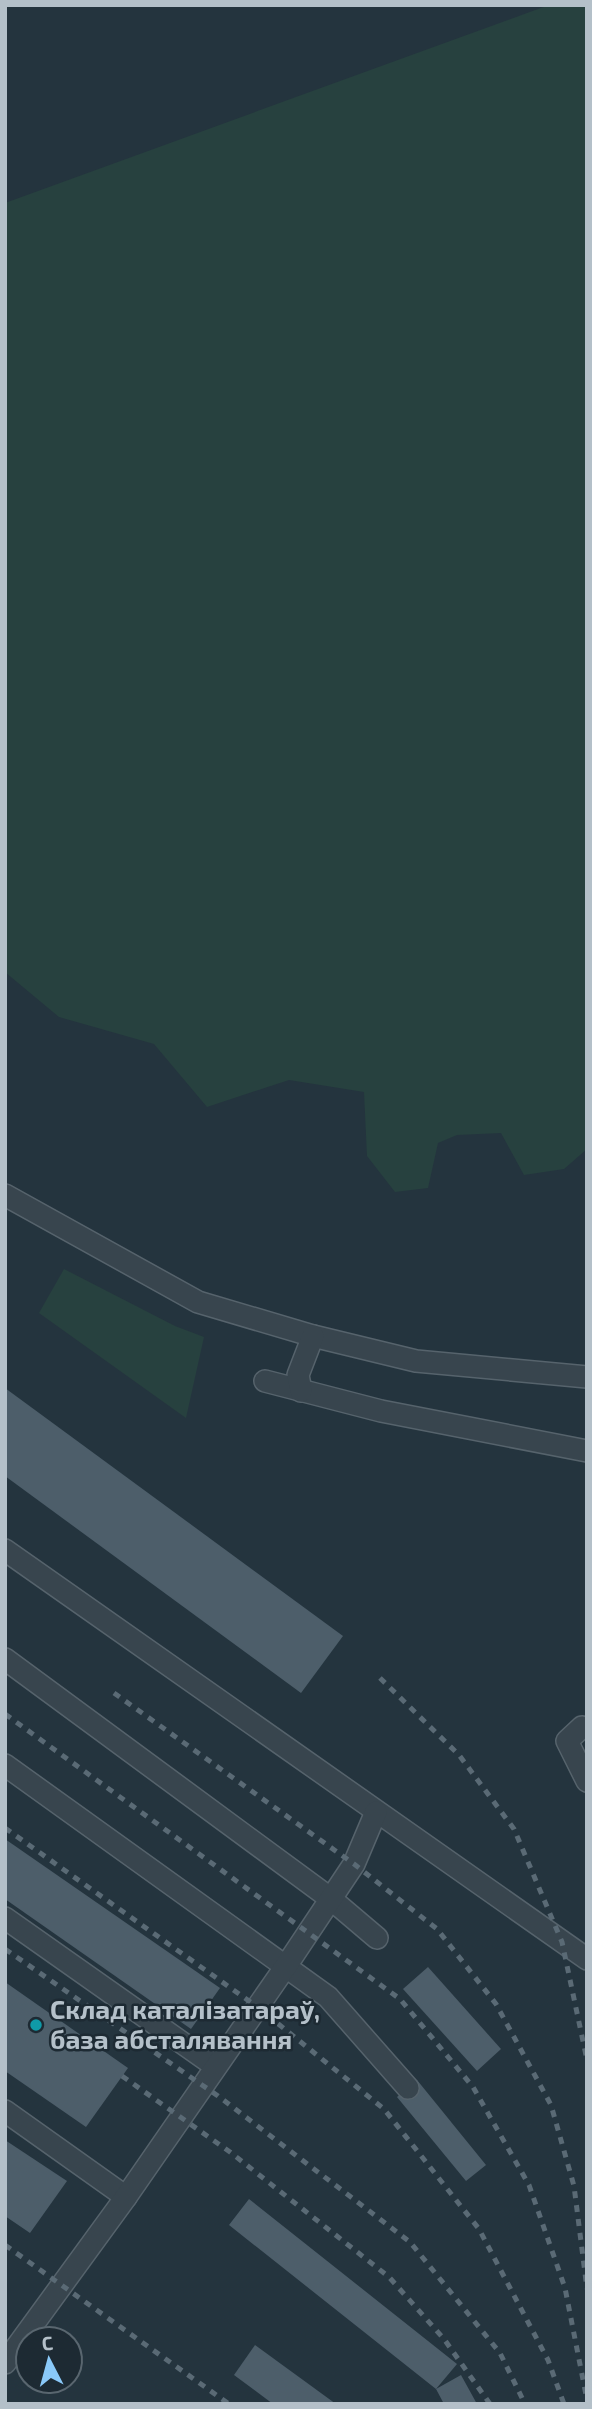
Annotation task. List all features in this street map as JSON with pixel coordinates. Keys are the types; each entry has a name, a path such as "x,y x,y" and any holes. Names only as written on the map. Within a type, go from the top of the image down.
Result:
{"street":[{"path":"5,1195 198,1302 313,1336 416,1361 587,1377"},
{"path":"301,1391 298,1375 313,1336"},
{"path":"265,1381 381,1411 587,1451"},
{"path":"5,1550 587,1959"},
{"path":"5,1659 331,1899 377,1938"},
{"path":"582,1727 567,1741 587,1781"},
{"path":"5,1765 328,1997 408,2088"},
{"path":"5,2363 126,2197 286,1966 354,1864 376,1812"},
{"path":"5,1917 215,2066"},
{"path":"5,2111 126,2197"}],"green space":[{"path":"549,5 587,5 587,1149 564,1169 524,1175 501,1133 457,1135 438,1143 428,1188 395,1192 367,1156 364,1092 289,1080 207,1107 154,1044 59,1017 5,972 5,203"},
{"path":"64,1269 175,1326 204,1337 186,1418 39,1313"}],"building":[{"path":"5,1388 343,1636 301,1693 5,1476"},
{"path":"5,1839 220,1988 191,2029 5,1899"},
{"path":"428,1967 501,2049 477,2071 403,1989"},
{"name":"Склад каталізатараў, база абсталявання","path":"5,1982 128,2068 86,2127 5,2071"},
{"path":"417,2080 486,2165 466,2181 397,2097"},
{"path":"5,2140 67,2181 30,2233 5,2216"},
{"path":"249,2199 457,2364 436,2389 229,2225"},
{"path":"255,2345 336,2404 273,2404 234,2375"},
{"path":"461,2375 477,2404 444,2404 436,2389"}],"railway":[{"path":"380,1678 459,1755 514,1829 562,1942 587,2060"},
{"path":"114,1693 354,1864 437,1929 496,2004 551,2105 574,2186 587,2289"},
{"path":"5,1714 400,1999 473,2087 529,2185 565,2288 587,2400"},
{"path":"5,1828 256,2006 384,2109 479,2229 548,2360 564,2404"},
{"path":"5,1949 218,2096 410,2242 500,2353 525,2404"},
{"path":"122,2076 230,2152 389,2277 444,2339 490,2404"},
{"path":"5,2245 229,2404"}],"place":[{"name":"Склад каталізатараў, база абсталявання","path":"36,2025"}]}
